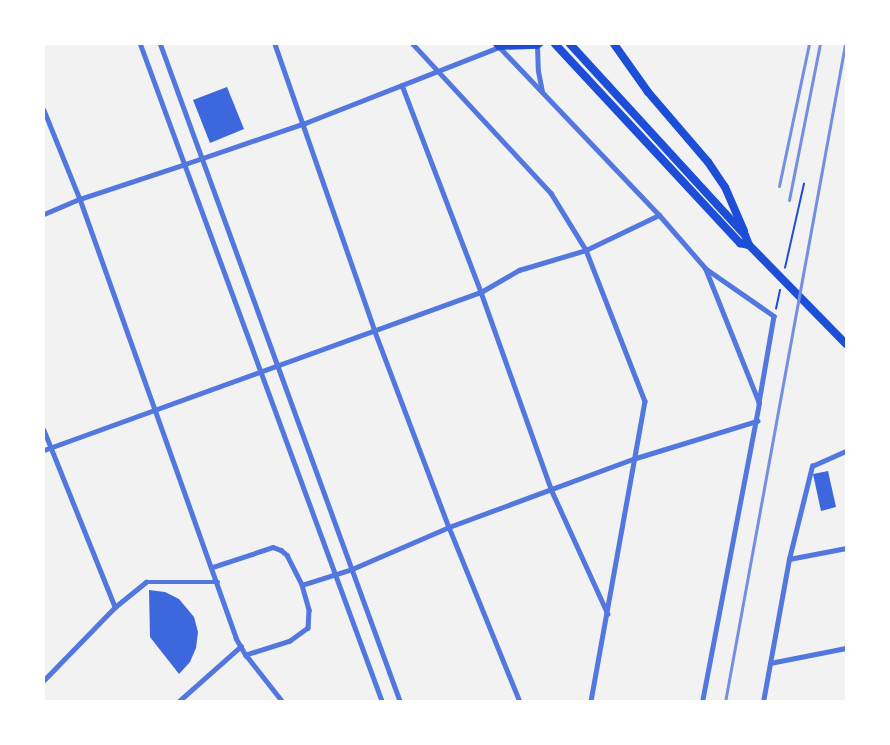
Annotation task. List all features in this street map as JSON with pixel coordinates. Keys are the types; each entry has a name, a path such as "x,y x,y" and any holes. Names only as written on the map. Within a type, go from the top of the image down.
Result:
{"highway":[{"path":"555,44 740,243 749,245"},
{"path":"570,44 745,235"},
{"path":"614,44 648,92 708,162 725,187 749,245 846,344"}],"main road":[{"path":"498,45 538,45"}],"street":[{"path":"140,44 382,702"},
{"path":"160,44 400,702"},
{"path":"275,44 305,123 374,329 449,527 520,702"},
{"path":"413,44 441,71 544,184 586,250 645,401 591,702"},
{"path":"44,214 80,199 305,123 441,71 498,45 660,215 705,268 774,316 757,422 702,702"},
{"path":"538,45 538,71 542,92"},
{"path":"402,85 481,292 551,489 608,615"},
{"path":"44,110 80,199 241,646 284,702"},
{"path":"44,450 481,292 519,270 586,250 660,215"},
{"path":"705,268 759,403"},
{"path":"302,585 352,569 449,527 636,458 757,422"},
{"path":"44,430 115,607"},
{"path":"763,702 789,559 812,466 846,451"},
{"path":"213,567 273,548 287,555 302,585 309,610 308,628 290,640 246,655"},
{"path":"789,559 846,548"},
{"path":"44,680 115,607 146,582 218,582"},
{"path":"178,702 241,646"},
{"path":"770,663 846,648"}],"path":[{"path":"784,271 804,184"},
{"path":"774,316 782,282"}],"building":[{"path":"227,87 244,129 210,143 193,100"},
{"path":"828,471 836,507 821,511 813,474"},
{"path":"149,590 165,592 179,599 194,617 198,632 196,648 190,662 179,674 150,637"}],"railway":[{"path":"779,186 809,44"},
{"path":"789,200 820,44"},
{"path":"725,702 845,44"}]}
